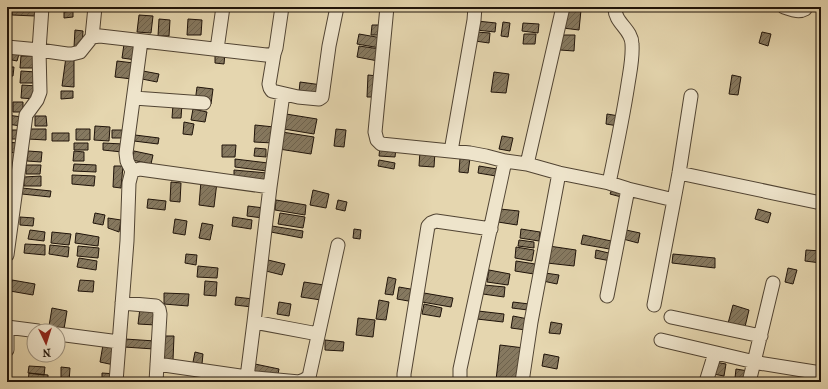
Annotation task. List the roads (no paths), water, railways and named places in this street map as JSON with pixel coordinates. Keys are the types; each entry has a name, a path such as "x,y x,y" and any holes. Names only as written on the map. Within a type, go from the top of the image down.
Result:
{"street":[{"path":"7,255 26,115 37,100 40,92 39,50 42,7"},
{"path":"7,48 67,54 77,53 83,49 92,37 95,7"},
{"path":"217,49 223,7"},
{"path":"282,7 271,73 270,88 272,91 283,94 313,99 319,99 322,97 329,46 337,7"},
{"path":"386,7 375,132 376,140 381,144 486,156 609,183 628,190 674,200"},
{"path":"451,151 475,7"},
{"path":"527,164 563,7"},
{"path":"609,183 627,94 632,55 631,37 617,17 615,7"},
{"path":"784,7 801,11 805,9 805,7"},
{"path":"92,37 100,36 266,55 274,54"},
{"path":"116,382 127,241 129,183 132,171 127,161 126,153 141,41"},
{"path":"246,377 283,94"},
{"path":"654,305 679,173 691,96"},
{"path":"134,98 204,103"},
{"path":"460,382 460,369 505,160"},
{"path":"132,171 140,169 270,187"},
{"path":"522,382 531,322 559,173"},
{"path":"679,173 821,203"},
{"path":"607,296 628,190"},
{"path":"406,382 404,380 404,374 428,226 431,222 436,221 491,229"},
{"path":"157,364 246,377 299,382 309,377 338,245"},
{"path":"749,382 773,283"},
{"path":"122,303 156,306 159,309 160,314 156,382"},
{"path":"671,317 760,336"},
{"path":"254,322 318,334"},
{"path":"7,327 26,329"},
{"path":"66,335 119,342"},
{"path":"7,336 7,350"},
{"path":"661,340 754,362 821,373"},
{"path":"706,382 715,353"}]}
